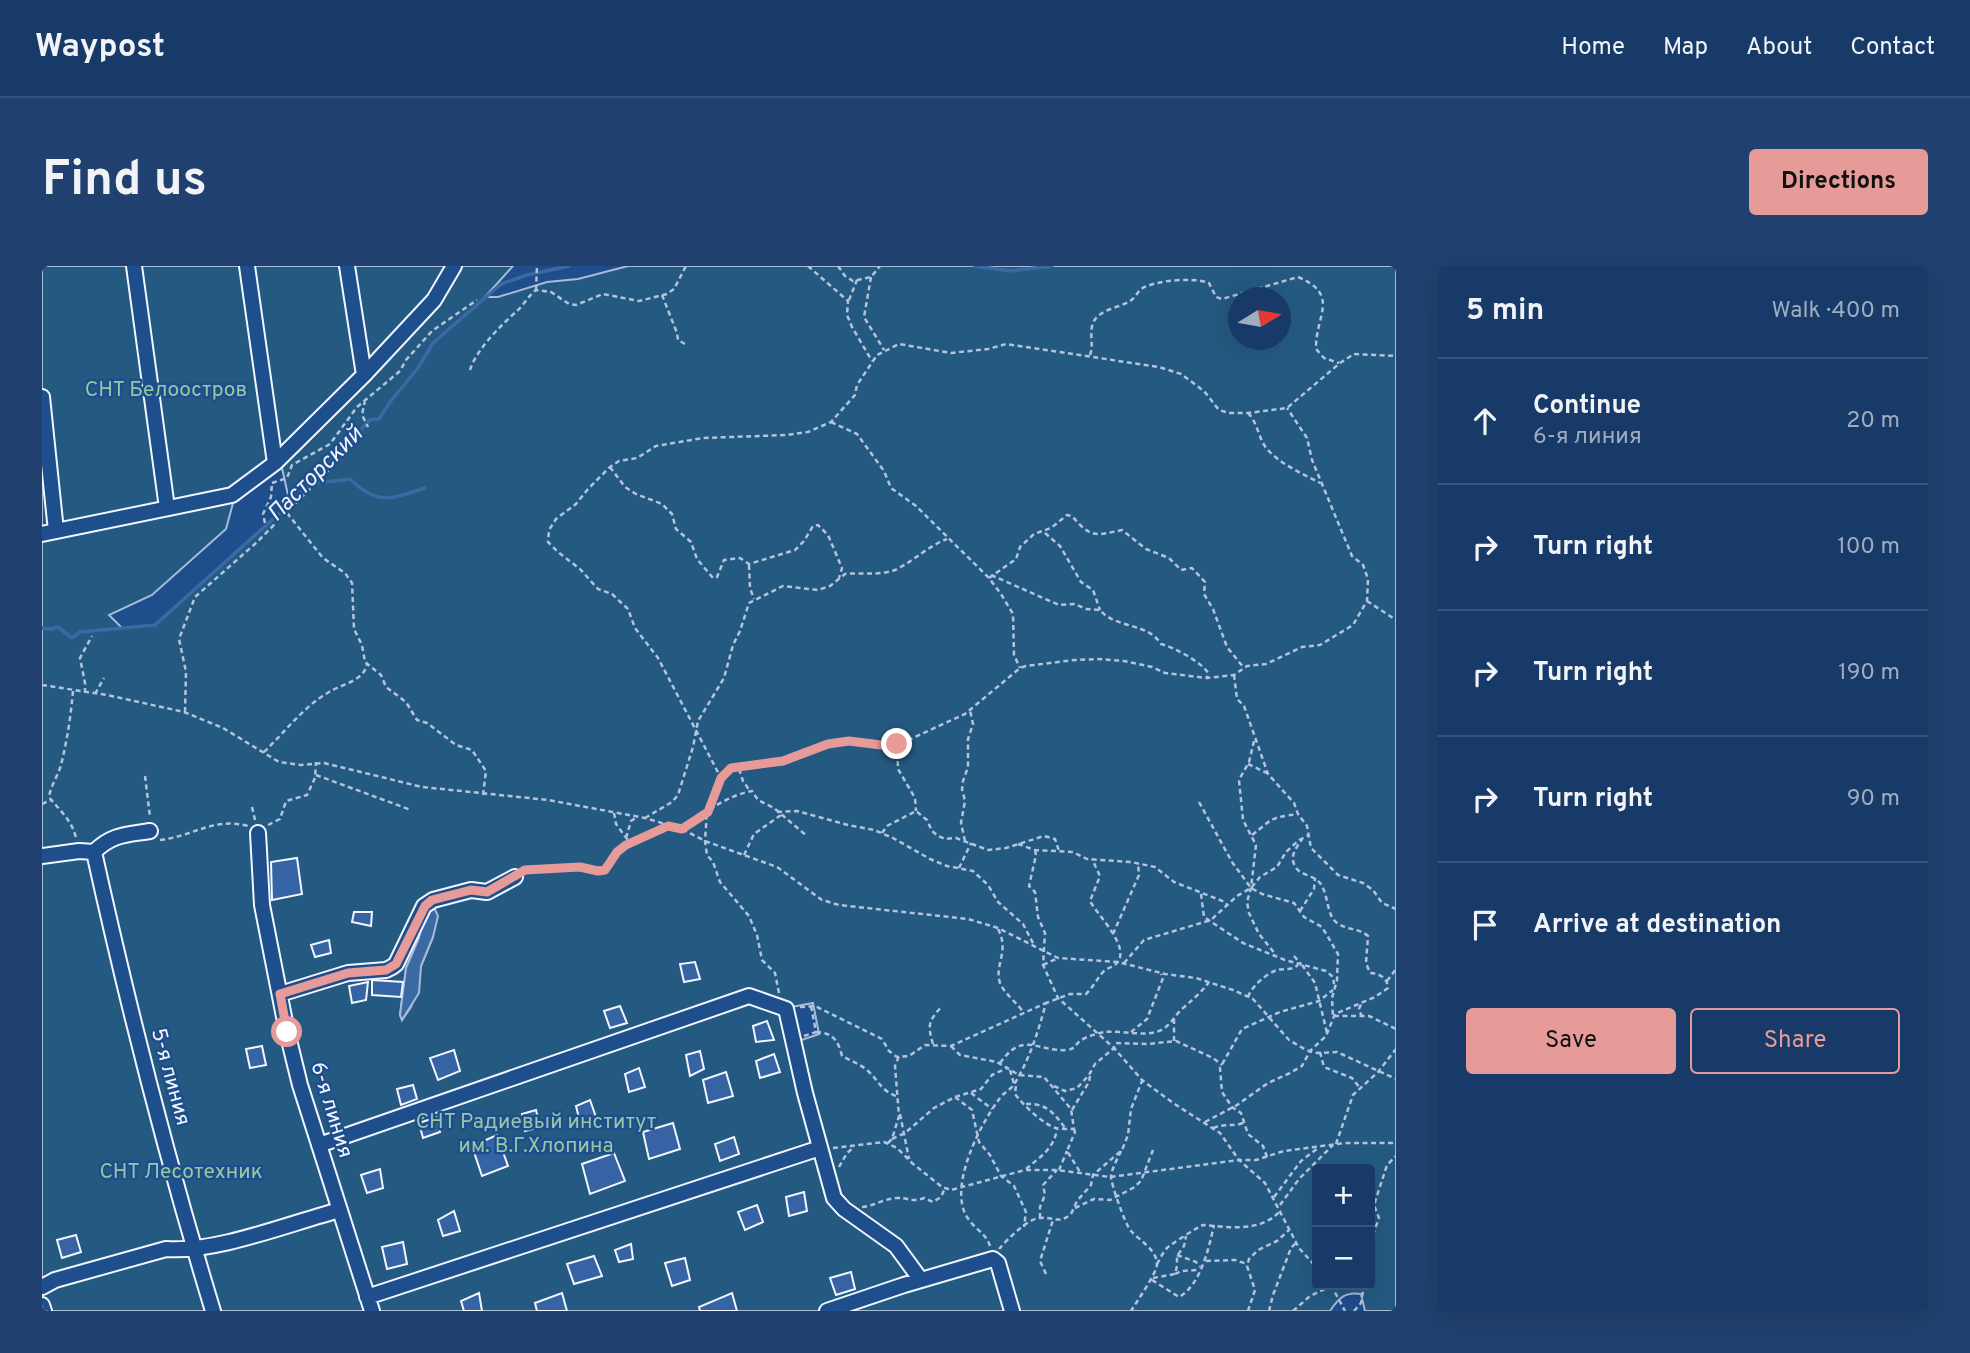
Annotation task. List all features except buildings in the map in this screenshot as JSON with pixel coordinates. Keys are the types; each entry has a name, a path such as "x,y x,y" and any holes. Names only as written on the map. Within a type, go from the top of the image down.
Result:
{"street":[{"path":"134,266 167,508"},
{"path":"247,266 272,470"},
{"path":"347,266 364,375"},
{"path":"42,397 49,533 232,495 272,470 364,375 434,300 449,270"},
{"path":"42,856 87,852 113,837 150,831"},
{"name":"6-я линия","path":"258,833 262,905 300,1085 370,1304"},
{"name":"5-я линия","path":"87,852 193,1248 213,1311"},
{"path":"280,994 348,973 386,970 396,964 425,906 432,900 471,890 487,892 515,877"},
{"path":"319,1145 749,996 785,1009 834,1198 844,1209 896,1246 920,1280"},
{"path":"370,1304 820,1148"},
{"path":"42,1287 55,1280 166,1249 225,1243 340,1210"},
{"path":"827,1311 993,1258 998,1263 1012,1311"},
{"path":"42,1305 44,1311"}],"path":[{"path":"470,370 477,352 485,347 510,315 536,290 537,266"},
{"path":"536,290 551,292 564,302 576,305 603,294 639,300 662,295 678,285 686,266"},
{"path":"808,266 848,301"},
{"path":"838,266 845,276 857,280 871,277"},
{"path":"880,266 871,277 864,317 884,350"},
{"path":"1090,355 1093,347 1093,323 1099,316 1130,301 1140,290 1156,282 1200,279 1209,283 1216,298 1222,299 1298,276 1317,287 1322,294 1322,317 1315,340 1316,349 1324,358 1340,363"},
{"path":"857,280 848,301 847,315 872,361"},
{"path":"662,295 678,340 685,344"},
{"path":"272,483 287,478 292,466 330,444 357,407 400,371 406,359 432,331 477,300"},
{"path":"721,778 658,658 635,628 628,609 612,594 598,589 580,569 548,542 555,519 576,504 610,467 619,461 637,458 656,446 703,438 808,432 831,422 855,395 857,384 872,361 884,350 899,344 951,353 1006,344 1090,355 1181,374 1204,391 1219,410 1229,413 1287,408 1340,363 1354,355 1396,356"},
{"path":"365,400 362,415 368,426"},
{"path":"1092,859 1100,876 1090,901 1122,952 1118,962 1104,972 1095,986 1086,994 1070,994 1058,998 951,1046 925,1045 909,1056 899,1056 889,1051 882,1039 811,1006 785,1009 775,973 762,960 757,935 749,916 720,882 713,862 707,855 705,842 708,812 721,778 731,768 783,761 828,744 849,741 897,744 970,710 1020,668 1098,659 1124,661 1152,667 1165,673 1207,678 1234,675 1244,668 1266,664 1303,647 1320,645 1353,625 1367,601 1368,579 1363,565 1352,556 1320,483 1311,460 1307,438 1287,408"},
{"path":"1248,413 1253,418 1266,448 1293,469 1320,483"},
{"path":"831,422 857,434 884,471 891,488 916,506 947,539 990,577 1013,614 1014,655 1020,668"},
{"path":"184,712 186,672 180,639 195,597 287,513 340,459"},
{"path":"610,467 625,487 636,495 662,504 672,514 676,528 691,542 697,559 713,579 717,578 724,560 740,558 749,564"},
{"path":"265,523 263,514 271,496 272,470"},
{"path":"287,513 323,558 345,573 352,583 354,629 362,645 365,662 381,675 386,687 406,702 417,720 427,723 456,745 472,750 485,771 483,794"},
{"path":"990,577 1016,559 1020,547 1034,534 1044,532 1061,519 1072,516 1085,531 1100,534 1122,530 1146,549 1169,558 1181,570 1192,568 1205,582 1204,594 1213,608 1227,647 1244,668"},
{"path":"749,564 795,550 813,526 818,525 828,535 842,568 839,579"},
{"path":"1044,532 1060,546 1081,582 1093,590 1100,610 1107,618 1147,631 1161,644 1203,665 1208,673 1207,678"},
{"path":"646,818 672,802 678,794 698,721 723,678 749,603 754,598 783,586 818,590 830,586 845,574 884,573 919,557 930,547 947,539"},
{"path":"749,564 750,588 754,598"},
{"path":"990,577 1059,605 1075,604 1086,609 1100,610"},
{"path":"1367,601 1396,620"},
{"path":"85,693 80,658 92,636"},
{"path":"264,752 309,705 337,687 359,678 366,670 367,664"},
{"path":"1234,675 1237,699 1244,706 1268,774"},
{"path":"95,694 104,678"},
{"path":"42,685 184,712 223,728 279,762 301,765 316,762 422,787 589,806 646,818 682,829 705,842 777,867 822,900 839,905 968,919 998,928 1058,958 1118,962 1209,982 1248,997 1289,1040 1310,1051 1337,1052 1396,1079"},
{"path":"51,800 51,787 60,769 65,749 73,691"},
{"path":"965,841 961,823 965,801 962,789 968,766 968,739 973,724 970,710"},
{"path":"1255,738 1248,764 1239,780 1238,790 1243,820 1256,845 1247,902 1248,913 1263,941 1276,955"},
{"path":"897,744 898,769 915,798 916,811 927,820 932,831 938,836 945,839 956,838 988,850 1051,836 1055,839 1059,851"},
{"path":"258,833 258,828 280,819 286,801 307,795 316,775 316,762"},
{"path":"1248,764 1268,774 1294,803 1307,826 1311,848 1338,875 1363,883 1373,890 1382,902 1396,909"},
{"path":"738,768 743,781 758,800 807,836"},
{"path":"316,775 411,810"},
{"path":"145,776 150,831 158,840 183,836 228,821 258,826 252,807"},
{"path":"682,829 720,801 750,791"},
{"path":"42,804 51,800"},
{"path":"51,800 61,808 87,852"},
{"path":"1199,802 1251,888 1294,903 1304,917 1322,927 1338,954 1331,1006 1333,1017"},
{"path":"744,855 754,835 777,812 797,811 882,833 930,859 973,871 988,885 998,902 1023,925 1035,947"},
{"path":"882,833 887,826 916,811"},
{"path":"614,812 616,824 630,843"},
{"path":"1252,835 1266,821 1298,814"},
{"path":"626,838 631,821 637,817"},
{"path":"515,877 525,870 534,869 580,867 605,870 621,848 668,826"},
{"path":"1124,963 1144,940 1209,920 1251,888 1260,877 1277,867 1282,856 1310,835"},
{"path":"1205,1122 1268,1083 1296,1070 1327,1033 1333,1017 1340,1010 1375,997 1388,988 1383,976 1370,972 1366,963 1368,936 1362,931 1337,923 1331,916 1326,893 1315,878 1301,874 1294,865 1293,854 1302,839"},
{"path":"959,868 971,843"},
{"path":"1018,844 1035,850 1073,852 1092,859 1155,867 1174,883 1227,905"},
{"path":"1035,850 1029,886 1035,892 1038,918 1045,933 1043,965 1058,998 1114,1048 1142,1080 1220,1133 1239,1160 1265,1183 1297,1242 1312,1262"},
{"path":"1113,934 1139,875 1138,863"},
{"path":"1300,911 1314,890 1315,878"},
{"path":"1201,893 1202,913 1209,920 1243,943 1326,971 1333,977 1334,989"},
{"path":"998,928 1004,948 999,971 1000,984 1024,1013"},
{"path":"1294,956 1312,977 1327,1033"},
{"path":"1043,965 1058,958"},
{"path":"1248,997 1250,991 1272,972 1295,968 1301,964"},
{"path":"1387,981 1396,969"},
{"path":"1131,1032 1147,1020 1163,978 1160,972"},
{"path":"1000,1063 1010,1050 1034,1044 1048,1049 1069,1049 1075,1048 1080,1041 1107,1032 1124,1034 1159,1031 1209,982"},
{"path":"1267,1157 1263,1146 1248,1133 1241,1113 1222,1093 1220,1068 1242,1029 1280,1012 1319,1001 1334,989"},
{"path":"1362,1002 1359,1009 1362,1017"},
{"path":"993,1258 988,1239 970,1225 963,1208 961,1189 978,1137 992,1109 1022,1070 1034,1044 1046,1003"},
{"path":"811,1006 816,1032"},
{"path":"933,1044 929,1030 930,1019 942,1006"},
{"path":"1333,1017 1368,1016 1396,1029"},
{"path":"1174,1019 1174,1041"},
{"path":"793,1039 816,1032 828,1033 838,1040 842,1056 860,1065 883,1090 898,1097"},
{"path":"1053,1086 1065,1091 1077,1088 1124,1034"},
{"path":"1116,1043 1174,1041 1213,1058 1222,1066"},
{"path":"951,1046 960,1055 1000,1063 1024,1077 1044,1077 1073,1113"},
{"path":"1153,1279 1157,1264 1168,1247 1199,1225 1252,1226 1269,1222 1299,1178 1335,1145 1353,1095 1378,1072 1396,1049"},
{"path":"1320,1052 1324,1067 1352,1079 1360,1088"},
{"path":"899,1056 895,1066 899,1112 911,1162"},
{"path":"1009,1069 1015,1082 1014,1094 1045,1123 1057,1128 1074,1129"},
{"path":"888,1143 905,1133 934,1108 955,1097 981,1089 992,1075 1009,1069"},
{"path":"1022,1070 1024,1077"},
{"path":"1040,1218 1040,1207 1045,1195 1043,1185 1058,1170 1068,1151 1075,1132 1073,1113 1091,1072"},
{"path":"1142,1080 1131,1109 1128,1135 1110,1177 1121,1203 1125,1224 1148,1247 1156,1257 1157,1264"},
{"path":"971,1093 992,1109"},
{"path":"955,1097 972,1110 979,1143 990,1155 1001,1176 1014,1185 1026,1212 1024,1227"},
{"path":"1026,1104 1047,1107 1065,1129"},
{"path":"892,1139 899,1112"},
{"path":"1213,1128 1224,1123 1243,1123"},
{"path":"1025,1170 1049,1150 1057,1128"},
{"path":"820,1148 856,1146 880,1141 888,1143 951,1190 1025,1170 1058,1170 1110,1177 1256,1160 1284,1151 1320,1146 1396,1143"},
{"path":"828,1174 839,1168 847,1153 856,1146"},
{"path":"1274,1197 1301,1161 1320,1146"},
{"path":"993,1258 1012,1234 1040,1218 1053,1220 1069,1216 1082,1194 1091,1185 1093,1175 1122,1150"},
{"path":"1073,1211 1094,1199 1111,1199 1133,1188 1140,1181 1153,1150"},
{"path":"1068,1151 1080,1172"},
{"path":"1375,1229 1379,1218 1374,1205 1387,1165 1396,1156"},
{"path":"844,1209 855,1210 880,1200 901,1198 914,1202 924,1198 933,1202 941,1197 945,1188"},
{"path":"1046,1274 1040,1262 1053,1220"},
{"path":"1153,1279 1180,1297 1186,1294 1206,1261 1214,1225"},
{"path":"1248,1311 1255,1290 1249,1259 1290,1229"},
{"path":"1175,1274 1177,1255 1184,1246 1186,1236"},
{"path":"1269,1311 1291,1248 1297,1242"},
{"path":"1177,1255 1196,1262 1200,1268"},
{"path":"1206,1261 1235,1260 1248,1264"},
{"path":"1131,1311 1143,1288 1153,1279 1200,1268"},
{"path":"1293,1311 1310,1296 1323,1290"},
{"path":"1333,1290 1345,1311"},
{"path":"1354,1311 1361,1303 1363,1290"}],"green space":[{"path":"42,266 513,266 485,297 498,297 547,282 578,279 628,266 1396,266 1396,1311 1365,1311 1361,1294 1355,1293 1342,1297 1330,1311 42,1311","holes":["280,459 290,504 155,625 122,628 109,615 152,595 226,529 236,492","422,922 433,937 421,966 411,1007 402,1020 400,1015 406,968 419,938","813,1003 819,1034 796,1042 786,1008"]}],"shaded area":[{"path":"434,907 438,916 421,966 419,993 402,1020 400,1015 406,968 419,938 422,922 429,908"}],"waterway":[{"name":"Пасторский","path":"42,628 58,627 72,638 80,632 155,625 290,504 370,420 379,419 418,368 433,343 501,284 569,266"},
{"name":"Пасторский","path":"975,266 1010,271 1052,266"},
{"path":"310,484 350,479 369,493 385,498 425,488"}],"route":[{"path":"287,1032 280,994 348,973 386,970 392,967 425,906 432,900 471,890 487,892 525,870 580,867 605,870 621,848 668,826 682,829 708,812 721,778 731,768 783,761 828,744 849,741 897,744"}],"park label":[{"name":"СНТ Белоостров","path":"166,390"},
{"name":"СНТ Радиевый институт им. В.Г.Хлопина","path":"536,1134"},
{"name":"СНТ Лесотехник","path":"181,1172"}]}
